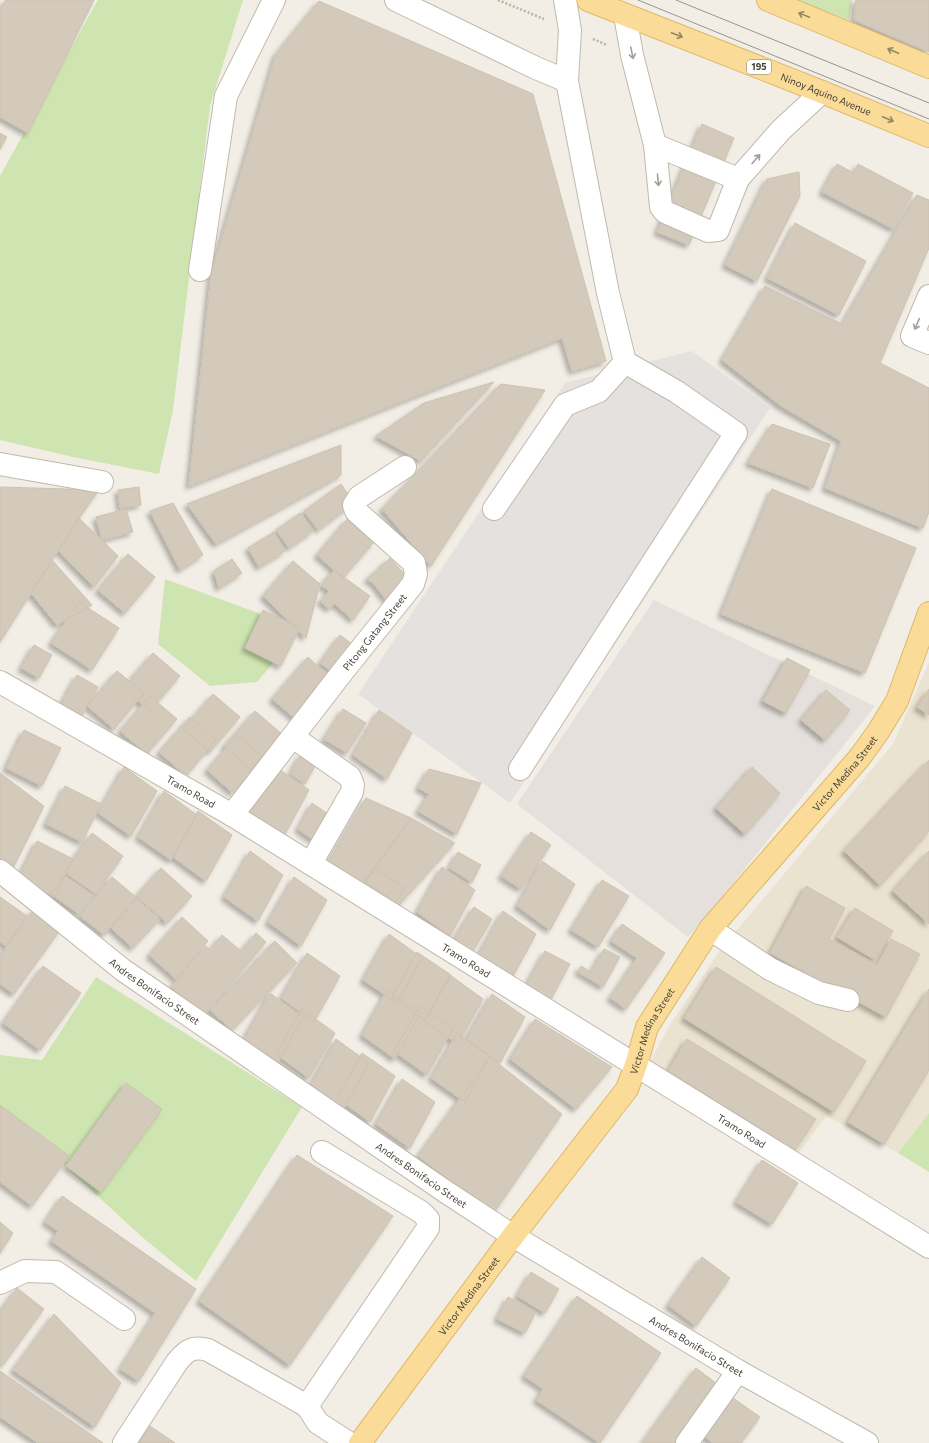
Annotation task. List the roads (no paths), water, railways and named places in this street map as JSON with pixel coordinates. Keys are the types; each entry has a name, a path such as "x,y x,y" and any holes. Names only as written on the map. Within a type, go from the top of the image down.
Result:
{"main road":[{"name":"Ninoy Aquino Avenue","path":"588,0 822,92 929,136"},
{"path":"768,0 929,67"},
{"name":"Victor Medina Street","path":"360,1443 513,1236 627,1089 647,1027 710,929 860,757 878,732 897,701 929,613"}],"street":[{"path":"200,270 226,96 274,0"},
{"path":"396,0 536,68 567,81"},
{"path":"520,769 736,433 676,392 625,362 608,293 567,81 570,30 565,0"},
{"path":"625,15 632,55 656,145 661,207 665,212 708,231 718,230 738,179 781,130 822,92"},
{"path":"656,145 738,179"},
{"path":"929,296 912,336 929,343"},
{"path":"494,509 565,405 599,390 625,362"},
{"path":"0,464 102,482"},
{"name":"Pitong Gatang Street","path":"232,815 413,584 416,574 414,563 356,511 354,505 359,497 405,467"},
{"name":"Tramo Road","path":"0,682 232,815 311,863 929,1247"},
{"path":"293,737 350,777 353,785 352,792 311,863"},
{"name":"Andres Bonifacio Street","path":"0,871 123,970 446,1192 513,1236 738,1371 867,1443"},
{"path":"710,929 770,969 819,993 848,1000"},
{"path":"307,1406 428,1228 428,1220 420,1212 322,1152"},
{"path":"0,1283 25,1271 56,1272 124,1319"},
{"path":"124,1443 177,1362 190,1350 198,1348 208,1350 307,1406 318,1423 349,1443"},
{"path":"688,1443 738,1371"}],"tram line":[{"path":"638,0 929,119"},
{"path":"676,0 929,103"}]}
